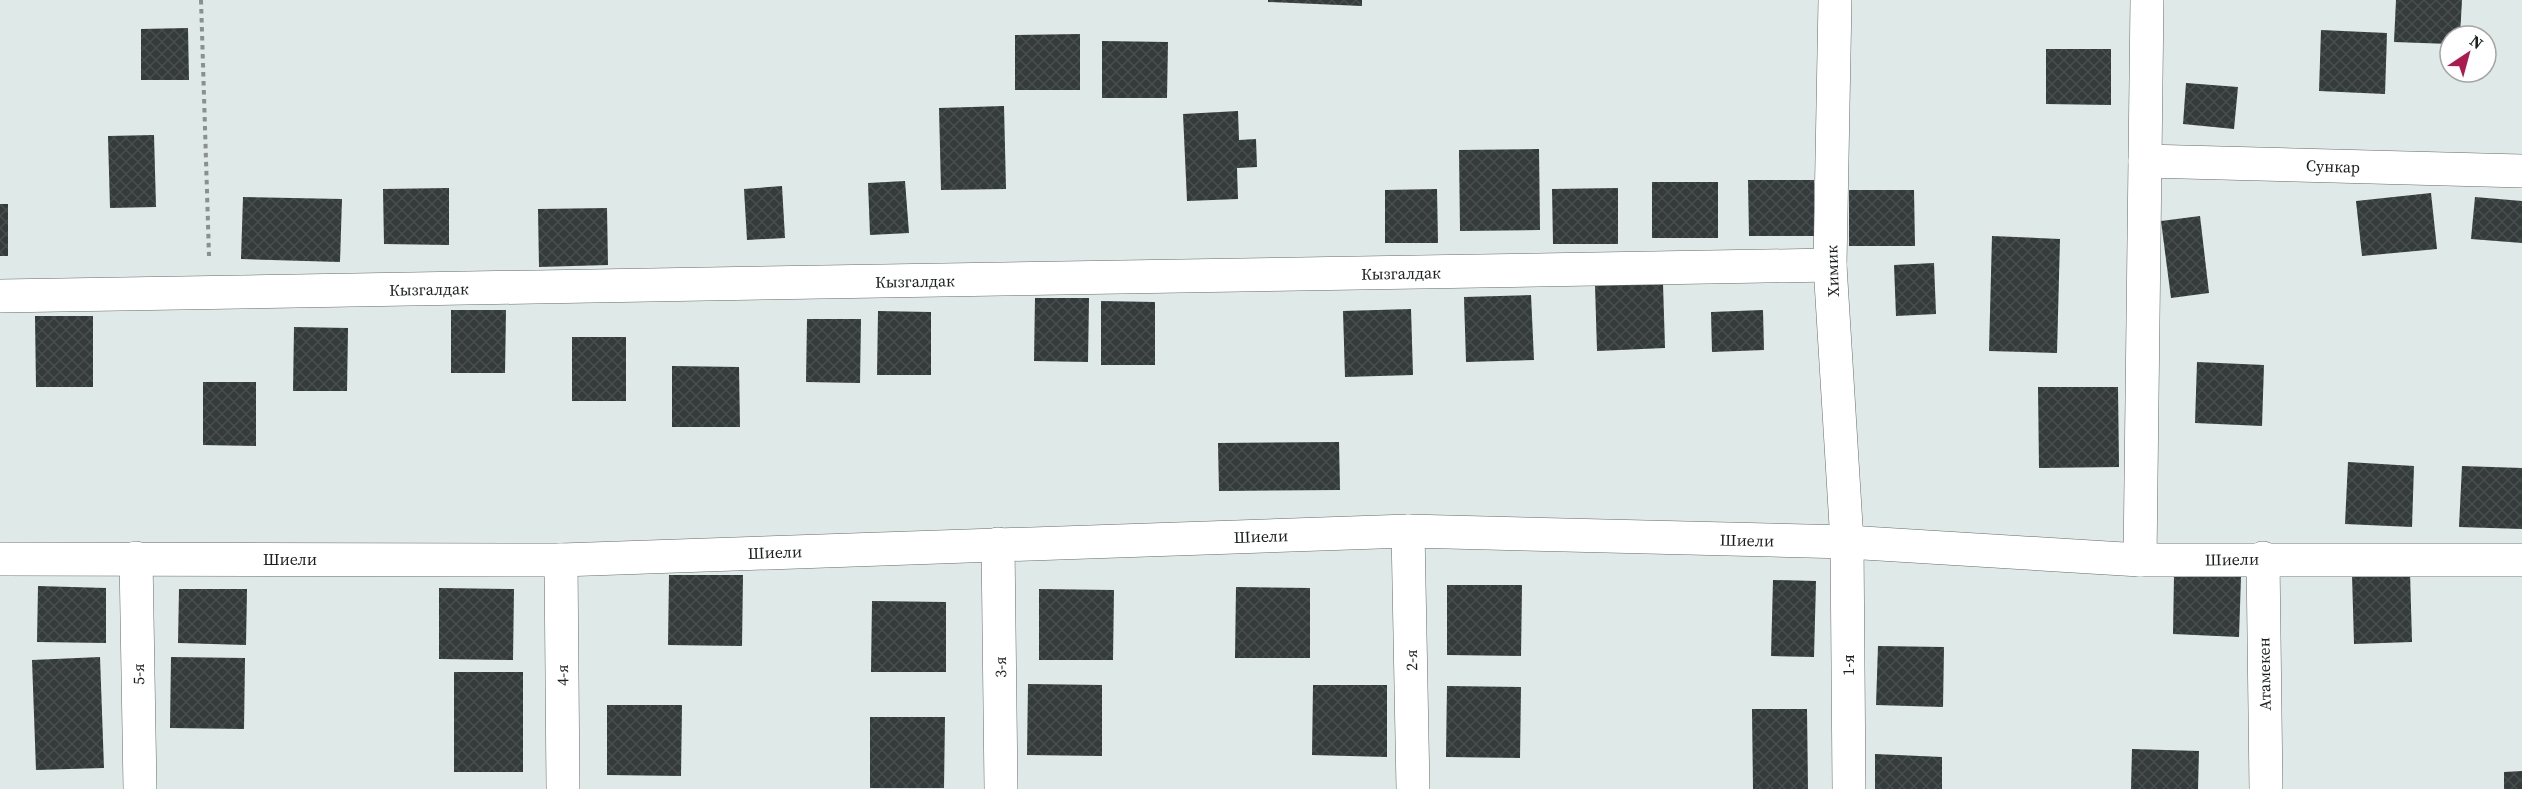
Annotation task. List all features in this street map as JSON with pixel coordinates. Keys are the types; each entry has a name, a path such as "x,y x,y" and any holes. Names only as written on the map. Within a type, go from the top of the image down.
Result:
{"street":[{"name":"Химик","path":"1835,0 1830,265 1847,542"},
{"path":"2140,560 2147,0"},
{"name":"Сункар","path":"2145,161 2522,171"},
{"name":"Кызгалдак","path":"0,296 1830,265"},
{"name":"Шиели","path":"0,559 561,560 1408,531 1847,542 2140,560 2263,558 2522,560"},
{"name":"2-я","path":"1408,531 1413,789"},
{"name":"1-я","path":"1847,542 1849,789"},
{"name":"3-я","path":"999,544 1001,789"},
{"name":"5-я","path":"136,558 140,789"},
{"name":"Атамекен","path":"2263,558 2266,789"},
{"name":"4-я","path":"561,560 563,789"}],"path":[{"path":"201,0 210,293"}],"building":[{"path":"1268,0 1362,0 1362,6 1268,2"},
{"path":"2396,0 2462,0 2461,24 2438,24 2438,44 2394,42"},
{"path":"188,28 189,80 141,80 141,29"},
{"path":"2321,30 2387,33 2385,94 2319,91"},
{"path":"1080,34 1080,90 1015,90 1015,35"},
{"path":"1102,41 1168,42 1167,98 1102,98"},
{"path":"2046,49 2111,49 2111,105 2046,104"},
{"path":"2186,83 2238,87 2234,129 2183,124"},
{"path":"1004,106 1006,189 941,190 939,108"},
{"path":"1238,111 1239,140 1256,139 1257,167 1237,168 1238,199 1187,201 1183,114"},
{"path":"154,135 156,207 110,208 108,136"},
{"path":"1539,149 1540,230 1460,231 1459,150"},
{"path":"1748,180 1814,180 1814,236 1749,236"},
{"path":"905,181 909,233 870,235 868,183"},
{"path":"1652,182 1718,182 1718,238 1652,238"},
{"path":"782,186 785,238 747,240 744,189"},
{"path":"449,188 449,245 384,244 383,189"},
{"path":"1618,188 1618,244 1553,244 1552,189"},
{"path":"1437,189 1438,243 1385,243 1385,190"},
{"path":"1849,190 1914,190 1915,246 1849,246"},
{"path":"2431,193 2437,249 2362,256 2356,201"},
{"path":"243,197 342,199 340,262 241,259"},
{"path":"2475,197 2522,201 2522,243 2471,239"},
{"path":"0,204 8,204 8,256 0,256"},
{"path":"607,208 608,265 539,267 538,209"},
{"path":"2200,216 2209,293 2171,298 2161,221"},
{"path":"1992,236 2060,239 2057,353 1989,351"},
{"path":"1934,263 1936,314 1896,316 1894,265"},
{"path":"1663,283 1665,348 1597,351 1595,285"},
{"path":"1531,295 1534,360 1466,362 1464,297"},
{"path":"1035,298 1089,298 1088,362 1034,361"},
{"path":"1101,301 1155,302 1155,365 1101,365"},
{"path":"1411,309 1413,375 1345,377 1343,311"},
{"path":"451,310 506,310 505,373 451,373"},
{"path":"1763,310 1764,350 1712,352 1711,312"},
{"path":"878,311 931,312 931,375 877,375"},
{"path":"35,316 93,316 93,387 36,387"},
{"path":"807,319 861,319 860,383 806,382"},
{"path":"294,327 348,328 347,391 293,391"},
{"path":"572,337 626,337 626,401 572,401"},
{"path":"2197,362 2264,365 2262,426 2195,423"},
{"path":"672,366 739,367 740,427 672,427"},
{"path":"203,382 256,382 256,446 203,445"},
{"path":"2038,387 2118,387 2119,467 2039,468"},
{"path":"1339,442 1340,490 1219,491 1218,443"},
{"path":"2348,462 2414,466 2412,527 2345,524"},
{"path":"2462,466 2522,468 2522,529 2459,527"},
{"path":"2410,572 2412,642 2354,644 2352,574"},
{"path":"669,575 743,575 742,646 668,645"},
{"path":"2174,575 2241,577 2239,637 2173,634"},
{"path":"1773,580 1816,581 1814,657 1771,656"},
{"path":"1447,585 1522,585 1521,656 1447,655"},
{"path":"38,586 106,588 106,643 37,642"},
{"path":"1236,587 1310,588 1310,658 1235,658"},
{"path":"439,588 514,589 513,660 439,659"},
{"path":"179,589 247,589 246,645 178,643"},
{"path":"1039,589 1114,590 1113,660 1039,660"},
{"path":"872,601 946,602 946,672 871,672"},
{"path":"1878,646 1944,647 1943,707 1876,705"},
{"path":"100,657 104,768 36,770 32,660"},
{"path":"171,657 245,658 244,729 170,728"},
{"path":"454,672 523,672 523,772 454,772"},
{"path":"1028,684 1102,685 1102,756 1027,755"},
{"path":"1313,685 1387,685 1387,757 1312,755"},
{"path":"1447,686 1521,687 1520,758 1446,757"},
{"path":"607,705 682,705 681,776 607,775"},
{"path":"1752,709 1807,709 1808,789 1753,789"},
{"path":"870,717 945,717 944,788 870,788"},
{"path":"2132,749 2199,751 2198,789 2131,789"},
{"path":"1875,754 1942,757 1942,789 1875,789"},
{"path":"2522,771 2522,789 2504,789 2504,772"}]}
